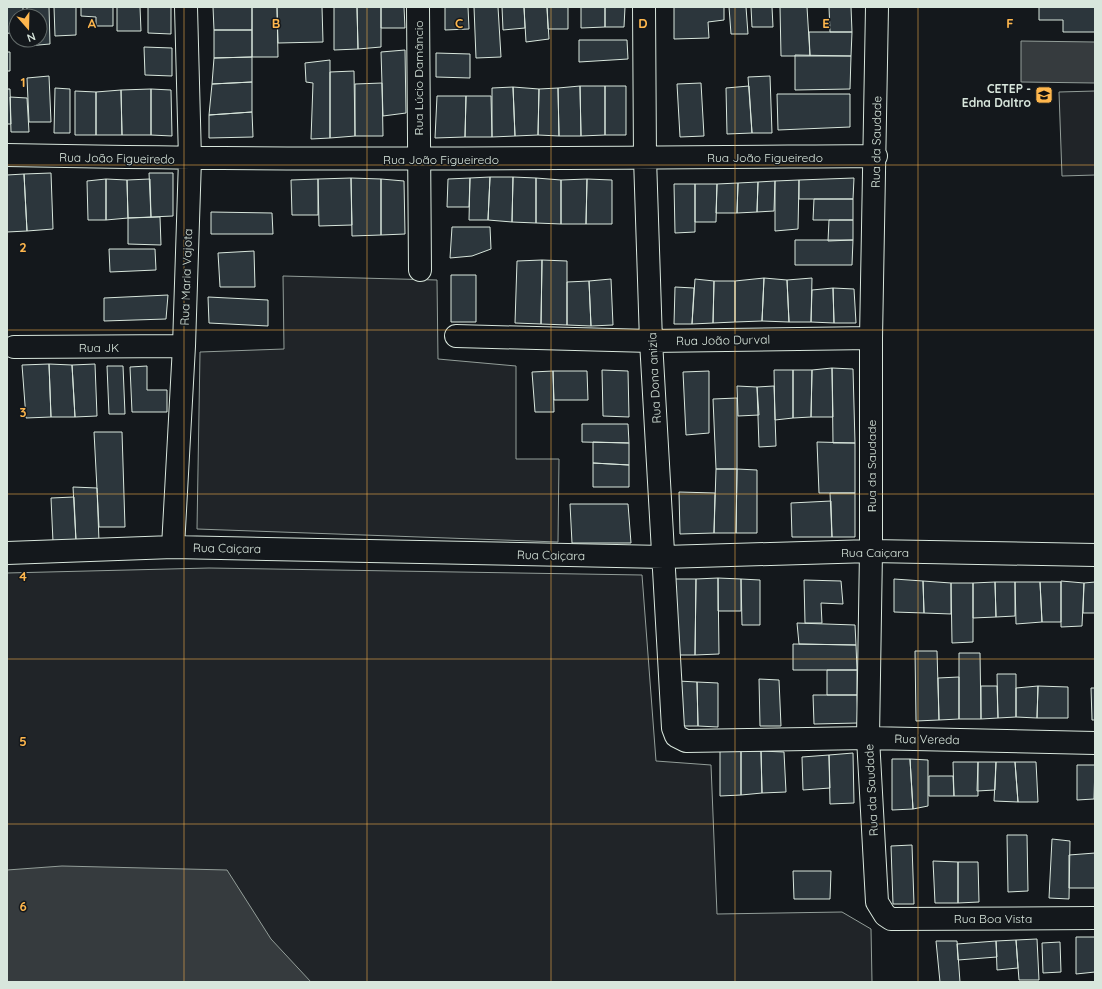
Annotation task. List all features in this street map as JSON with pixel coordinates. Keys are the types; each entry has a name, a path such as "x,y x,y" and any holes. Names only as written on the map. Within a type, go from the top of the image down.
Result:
{"street":[{"name":"Rua Maria Vajota","path":"173,547 184,346 190,159 186,7"},
{"name":"Rua Lúcio Damâncio","path":"418,7 420,270"},
{"name":"Rua Dona anizia","path":"644,7 646,158 652,341 673,728 676,736 686,741"},
{"name":"Rua da Saudade","path":"877,7 876,156 871,338 871,551 868,738 878,902 885,915 891,919"},
{"name":"Rua João Figueiredo","path":"7,156 190,159 418,160 876,156"},
{"name":"Rua João Durval","path":"456,336 652,341 871,338"},
{"name":"Rua JK","path":"14,347 184,346"},
{"name":"Rua Caiçara","path":"7,553 173,547 664,557 871,551 1095,555"},
{"name":"Rua Vereda","path":"686,741 868,738 1095,743"},
{"name":"Rua Boa Vista","path":"891,919 1095,918"}],"shaded area":[{"path":"1021,41 1095,42 1095,83 1021,82"},
{"path":"1095,91 1095,175 1062,176 1059,92"},
{"path":"283,276 437,280 438,359 516,366 516,459 559,459 558,542 197,529 200,352 284,349"},
{"path":"209,568 642,575 656,761 711,765 717,914 842,912 871,929 872,982 7,982 7,573"},
{"path":"62,866 227,870 271,939 311,982 7,982 7,870"}],"building":[{"path":"7,7 23,7 8,8 7,33"},
{"path":"49,7 50,44 48,44 48,8 27,8"},
{"path":"54,7 76,7 76,35 55,36"},
{"path":"81,7 113,7 113,26 96,26 96,17 81,16"},
{"path":"117,7 140,7 141,31 117,31"},
{"path":"148,7 171,7 171,34 148,33"},
{"path":"213,7 252,7 252,30 214,30"},
{"path":"252,7 277,7 278,57 252,57"},
{"path":"277,7 322,7 323,42 278,43"},
{"path":"334,7 357,7 358,49 334,50"},
{"path":"357,7 381,7 381,47 358,49"},
{"path":"381,7 404,7 405,28 381,28"},
{"path":"445,7 468,7 469,29 445,30"},
{"path":"474,7 498,7 501,57 476,58"},
{"path":"502,7 524,7 525,28 503,30"},
{"path":"524,7 547,7 549,39 526,42"},
{"path":"547,7 568,7 568,29 548,29"},
{"path":"581,7 605,7 605,27 581,28"},
{"path":"605,7 625,7 624,27 605,27"},
{"path":"674,7 724,7 724,20 708,22 709,38 674,39"},
{"path":"729,7 746,7 748,34 731,34"},
{"path":"751,7 772,7 773,27 752,27"},
{"path":"780,7 807,7 810,56 781,56"},
{"path":"829,7 851,7 852,32 830,32"},
{"path":"1039,7 1095,7 1095,32 1063,32 1063,20 1039,20"},
{"path":"214,30 252,30 252,57 214,58"},
{"path":"809,32 852,32 851,56 810,56"},
{"path":"579,40 627,40 628,59 579,62"},
{"path":"144,47 172,48 172,76 145,75"},
{"path":"405,50 406,113 383,116 381,52"},
{"path":"7,52 10,52 10,71 7,71"},
{"path":"436,53 470,54 470,78 436,77"},
{"path":"795,55 851,56 850,89 795,90"},
{"path":"252,57 252,82 212,84 214,58"},
{"path":"330,60 330,138 311,139 313,83 306,82 305,63"},
{"path":"354,71 355,136 330,138 330,72"},
{"path":"49,76 51,122 29,122 27,78"},
{"path":"770,76 772,133 752,133 748,77"},
{"path":"252,82 252,112 209,115 212,84"},
{"path":"382,83 383,136 355,136 355,84"},
{"path":"701,83 704,136 680,137 677,84"},
{"path":"580,86 605,86 605,135 581,136"},
{"path":"580,86 581,136 559,136 558,88"},
{"path":"605,86 626,86 626,135 605,135"},
{"path":"749,86 752,133 727,134 726,88"},
{"path":"513,87 539,89 538,135 515,136"},
{"path":"513,87 515,136 492,137 492,88"},
{"path":"55,88 70,89 70,133 54,133"},
{"path":"558,88 559,136 538,135 539,89"},
{"path":"7,89 10,89 11,124 7,124"},
{"path":"151,89 171,90 172,136 151,135"},
{"path":"151,89 151,135 122,135 121,90"},
{"path":"121,90 122,135 96,135 96,92"},
{"path":"75,91 96,92 96,135 75,135"},
{"path":"777,94 850,94 850,127 778,130"},
{"path":"437,96 466,96 465,137 435,138"},
{"path":"466,96 491,96 492,137 465,137"},
{"path":"10,97 27,98 29,132 11,132"},
{"path":"252,112 253,137 209,138 209,115"},
{"path":"51,173 53,229 27,231 24,174"},
{"path":"149,173 173,173 173,216 151,217"},
{"path":"24,174 27,231 7,232 7,175"},
{"path":"490,177 513,177 512,222 488,220"},
{"path":"490,177 488,220 469,220 470,178"},
{"path":"513,177 536,178 536,223 512,222"},
{"path":"351,178 381,179 381,235 352,236"},
{"path":"351,178 352,225 319,226 318,179"},
{"path":"470,178 469,207 447,207 448,179"},
{"path":"536,178 561,180 561,224 536,223"},
{"path":"854,178 853,199 799,199 799,180"},
{"path":"106,179 127,180 128,218 106,220"},
{"path":"106,179 106,220 88,220 87,181"},
{"path":"150,179 151,217 128,218 127,180"},
{"path":"318,179 318,215 292,215 291,180"},
{"path":"381,179 404,181 405,234 381,235"},
{"path":"587,179 612,180 612,224 586,224"},
{"path":"587,179 586,224 561,224 561,180"},
{"path":"799,180 798,229 775,231 775,181"},
{"path":"775,181 774,211 757,212 758,182"},
{"path":"758,182 757,212 737,213 738,183"},
{"path":"738,183 737,213 716,213 717,184"},
{"path":"674,184 695,184 695,232 675,233"},
{"path":"695,184 717,184 716,222 695,222"},
{"path":"814,199 853,199 853,220 813,220"},
{"path":"211,212 272,213 273,234 211,234"},
{"path":"160,217 161,245 128,244 128,218"},
{"path":"829,220 853,220 853,240 828,241"},
{"path":"452,227 490,227 491,249 472,256 450,258"},
{"path":"795,240 853,240 852,265 795,265"},
{"path":"109,249 155,249 156,270 110,272"},
{"path":"254,251 255,287 220,287 218,253"},
{"path":"542,260 541,324 515,323 517,261"},
{"path":"542,260 567,261 567,325 541,324"},
{"path":"451,275 476,275 476,322 451,322"},
{"path":"764,278 787,280 789,322 762,321"},
{"path":"764,278 762,321 735,322 735,281"},
{"path":"812,278 811,322 789,322 787,280"},
{"path":"611,279 613,325 591,326 589,281"},
{"path":"695,279 714,281 713,323 692,324"},
{"path":"589,281 591,326 567,325 567,282"},
{"path":"714,281 735,281 735,322 713,323"},
{"path":"675,287 694,288 692,324 674,324"},
{"path":"833,288 854,289 856,323 834,323"},
{"path":"833,288 834,323 811,322 812,290"},
{"path":"168,295 166,319 104,321 104,298"},
{"path":"208,297 268,300 268,326 209,323"},
{"path":"49,364 72,365 75,417 51,417"},
{"path":"49,364 51,417 26,418 22,365"},
{"path":"95,364 97,416 75,417 72,365"},
{"path":"107,366 123,366 125,414 109,414"},
{"path":"147,366 147,390 167,390 167,412 132,412 130,367"},
{"path":"832,368 853,369 855,443 833,443"},
{"path":"832,368 833,417 811,417 812,370"},
{"path":"602,370 628,371 629,417 603,416"},
{"path":"774,370 793,370 793,418 775,420"},
{"path":"793,370 812,370 811,417 793,418"},
{"path":"553,371 554,412 535,412 532,372"},
{"path":"553,371 587,371 588,400 554,400"},
{"path":"709,371 709,433 686,435 683,372"},
{"path":"737,386 757,387 759,415 738,416"},
{"path":"774,386 776,446 759,447 757,387"},
{"path":"737,398 737,469 716,469 713,399"},
{"path":"582,424 628,424 629,443 582,442"},
{"path":"94,432 122,432 125,527 99,527"},
{"path":"593,442 629,443 629,465 593,463"},
{"path":"817,442 855,443 855,493 819,493"},
{"path":"593,463 629,465 629,487 593,487"},
{"path":"716,469 737,469 736,533 714,533"},
{"path":"737,469 757,470 757,533 736,533"},
{"path":"73,487 97,488 99,541 76,541"},
{"path":"679,492 715,493 714,533 680,534"},
{"path":"830,493 855,493 855,537 832,537"},
{"path":"74,497 76,541 53,542 51,498"},
{"path":"831,501 832,537 792,537 791,503"},
{"path":"570,504 628,504 631,543 572,543"},
{"path":"718,578 741,579 741,611 718,611"},
{"path":"718,578 719,654 695,655 696,579"},
{"path":"672,579 696,579 695,655 675,655"},
{"path":"741,579 760,580 760,625 742,625"},
{"path":"894,579 923,581 924,613 894,612"},
{"path":"804,580 841,581 843,604 821,603 822,623 805,623"},
{"path":"923,581 951,583 951,614 924,613"},
{"path":"1061,581 1084,583 1082,626 1061,627"},
{"path":"995,582 1015,582 1015,616 996,617"},
{"path":"995,582 996,617 973,618 973,583"},
{"path":"1015,582 1040,582 1042,622 1016,624"},
{"path":"1040,582 1061,582 1061,622 1042,622"},
{"path":"1095,582 1095,613 1083,613 1084,583"},
{"path":"951,583 973,583 973,642 952,643"},
{"path":"797,623 855,625 856,645 799,644"},
{"path":"793,644 856,645 857,670 793,670"},
{"path":"915,651 937,651 939,720 916,721"},
{"path":"959,653 980,653 981,719 959,719"},
{"path":"827,670 857,670 857,695 827,695"},
{"path":"997,674 1016,674 1016,717 998,718"},
{"path":"959,677 959,719 939,720 938,678"},
{"path":"759,679 779,680 781,726 760,726"},
{"path":"678,681 697,682 698,726 679,726"},
{"path":"697,682 718,683 718,727 698,726"},
{"path":"981,686 997,686 998,718 981,719"},
{"path":"1038,686 1068,687 1068,718 1037,718"},
{"path":"1038,686 1037,718 1016,717 1016,688"},
{"path":"1091,688 1095,688 1095,720 1092,720"},
{"path":"813,695 857,695 858,723 814,724"},
{"path":"720,751 741,751 741,795 720,796"},
{"path":"741,751 761,751 762,793 741,795"},
{"path":"761,751 784,752 786,792 762,793"},
{"path":"853,753 854,803 830,804 829,755"},
{"path":"829,755 830,788 803,790 802,757"},
{"path":"892,759 910,759 913,809 892,810"},
{"path":"910,759 928,760 928,806 913,809"},
{"path":"953,762 978,762 978,796 954,796"},
{"path":"978,762 996,762 995,790 977,791"},
{"path":"996,762 1015,762 1018,802 994,801"},
{"path":"1015,762 1036,762 1038,802 1018,802"},
{"path":"1077,765 1095,765 1094,799 1077,800"},
{"path":"929,776 953,776 954,796 929,796"},
{"path":"1007,835 1027,835 1028,891 1008,892"},
{"path":"1052,839 1070,841 1069,899 1049,898"},
{"path":"912,845 914,904 893,904 891,846"},
{"path":"1095,853 1095,888 1069,888 1069,855"},
{"path":"933,861 958,862 958,903 935,903"},
{"path":"958,862 978,862 979,902 958,903"},
{"path":"793,871 831,871 830,899 794,899"},
{"path":"1076,937 1095,937 1095,972 1076,974"},
{"path":"1037,939 1039,980 1019,980 1016,940"},
{"path":"1016,940 1018,968 997,970 996,941"},
{"path":"936,941 957,941 960,982 940,982"},
{"path":"996,941 997,957 958,960 957,944"},
{"path":"1060,942 1061,972 1043,973 1042,943"}],"place":[{"name":"CETEP - Edna DaItro","path":"1044,95"}]}
